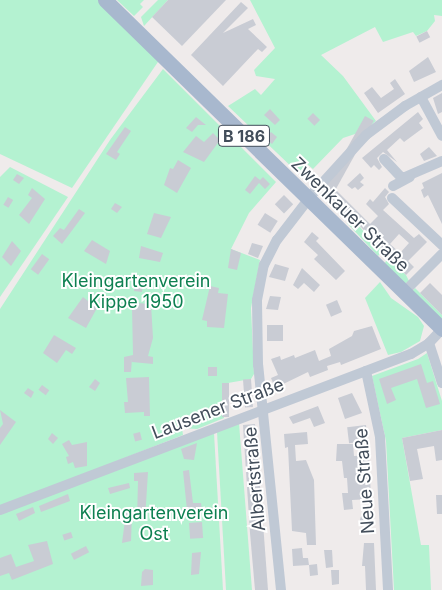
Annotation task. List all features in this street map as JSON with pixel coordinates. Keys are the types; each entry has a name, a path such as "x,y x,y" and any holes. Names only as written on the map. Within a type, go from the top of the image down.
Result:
{"main road":[{"name":"Zwenkauer Straße","path":"105,0 442,329"}],"street":[{"name":"Albertstraße","path":"281,590 257,340 258,287 272,248 308,200 366,135 421,96 442,85"},
{"path":"421,96 442,136"},
{"path":"384,159 400,177 413,176"},
{"path":"393,186 442,161"},
{"path":"392,198 442,245"},
{"path":"403,293 442,254"},
{"name":"Lausener Straße","path":"0,510 410,354 428,343 442,329"},
{"path":"428,343 442,384"},
{"name":"Neue Straße","path":"366,371 380,437 388,590"}],"green space":[{"path":"0,0 105,0 162,56 72,188 0,154"},
{"path":"117,0 144,0 140,4 143,7 134,16"},
{"path":"158,0 168,0 144,26 141,17"},
{"path":"250,0 442,0 442,16 434,15 435,21 427,31 416,36 413,32 383,42 375,27 321,55 343,76 376,121 364,131 343,138 313,169 307,164 298,173 228,106 255,89 261,95 275,79 256,76 254,70 275,48"},
{"name":"Kleingartenverein Kippe 1950","path":"163,69 276,182 249,213 231,249 260,260 251,308 254,374 251,379 222,384 224,418 197,429 182,428 183,435 0,507 0,309 110,140"},
{"path":"10,167 68,197 0,297 0,177"},
{"path":"352,217 368,237 378,243 376,245 387,253 386,255 382,252 378,256 347,223"},
{"path":"388,258 406,275 409,281 402,286 383,266"},
{"path":"380,282 391,298 418,317 424,326 420,341 401,352 388,355 365,298"},
{"path":"415,288 442,315 442,322 412,291"},
{"path":"427,353 442,401 442,430 402,438 421,545 429,545 431,590 394,590 386,441 372,376 418,359"},
{"path":"239,423 252,590 226,590 217,432"},
{"name":"Kleingartenverein Ost","path":"214,433 223,590 0,590 0,513"}],"building":[{"path":"168,0 226,0 182,46 152,17"},
{"path":"241,2 248,8 223,33 253,19 256,25 248,29 267,47 262,52 258,49 223,86 191,55"},
{"path":"427,31 430,37 419,43 416,36"},
{"path":"428,57 436,72 414,82 409,71"},
{"path":"395,79 405,94 378,113 364,93 372,87 381,98 394,89 390,83"},
{"path":"442,93 442,112 438,114 433,98"},
{"path":"270,109 280,120 275,125 264,115"},
{"path":"418,112 423,119 419,123 423,128 404,142 400,138 387,150 397,162 383,152 377,158 382,167 379,170 374,165 371,168 362,158"},
{"path":"313,113 320,120 314,126 307,119"},
{"path":"365,116 374,121 333,194 324,189"},
{"path":"196,117 206,125 198,125 192,132 186,128"},
{"path":"125,127 131,131 117,152 120,154 116,160 106,154"},
{"path":"271,132 277,137 272,144 265,138"},
{"path":"213,133 220,140 204,162 183,152 196,136 204,142"},
{"path":"429,147 437,156 424,161 420,154"},
{"path":"178,160 191,168 177,193 164,185 170,168 173,169"},
{"path":"360,173 364,178 360,182 364,185 358,190 355,187 352,189 347,185"},
{"path":"442,173 442,224 428,195 424,198 421,190 424,188 422,183"},
{"path":"17,174 24,178 19,184 13,180"},
{"path":"255,176 260,180 263,177 270,184 265,189 259,183 250,194 245,190"},
{"path":"32,188 45,199 29,224 19,215 32,198 28,195"},
{"path":"385,188 389,192 385,197 389,204 383,210 414,238 419,234 427,242 408,261 414,267 406,275 346,211 344,214 326,197 335,189 370,224 378,216 366,204 370,199 373,202","holes":["399,234 409,243 400,253 390,244"]},
{"path":"284,195 293,204 284,213 275,204"},
{"path":"8,197 13,200 9,208 3,205"},
{"path":"115,203 122,207 117,213 111,209"},
{"path":"79,209 85,213 62,244 53,236 60,228 64,230"},
{"path":"154,213 171,217 161,238 147,234"},
{"path":"265,213 278,221 270,233 258,225"},
{"path":"312,232 319,238 316,241 345,271 336,280 314,259 318,255 304,242"},
{"path":"92,240 110,251 106,264 84,251"},
{"path":"12,241 21,251 11,266 2,257"},
{"path":"252,243 263,246 258,258 248,254"},
{"path":"141,246 163,253 160,262 139,258"},
{"path":"231,249 241,253 237,270 228,268"},
{"path":"42,254 49,259 38,275 31,269"},
{"path":"275,264 289,268 285,281 269,277"},
{"path":"302,268 320,285 314,292 304,283 298,289 293,285"},
{"path":"135,283 143,284 142,292 134,291"},
{"path":"430,283 442,295 442,315 420,293"},
{"path":"210,286 219,288 218,293 228,294 224,328 207,327 207,321 202,320"},
{"path":"270,296 281,297 278,310 266,309"},
{"path":"83,297 97,308 86,328 68,318"},
{"path":"337,300 342,312 331,317 326,305"},
{"path":"136,303 151,304 153,338 148,356 153,357 153,364 132,362 132,359 131,372 124,372 124,357 133,355 132,308 136,308"},
{"path":"267,325 283,325 283,341 267,341"},
{"path":"372,326 381,349 341,365 340,362 327,366 328,370 310,377 308,372 275,388 271,378 278,375 271,359 280,356 281,360 294,355 295,358 315,350 319,361 331,356 329,349 352,336 354,331"},
{"path":"54,335 76,348 72,354 66,350 57,363 43,353"},
{"path":"421,364 427,383 433,381 440,404 426,408 417,379 391,388 396,400 387,404 379,379"},
{"path":"208,367 217,367 217,376 208,376"},
{"path":"149,377 150,416 144,416 144,412 125,413 124,402 128,402 126,378"},
{"path":"95,379 100,383 95,391 89,387"},
{"path":"251,379 253,407 245,407 243,380"},
{"path":"222,383 229,383 229,417 222,417"},
{"path":"42,385 49,390 46,395 38,390"},
{"path":"28,388 34,392 31,398 24,393"},
{"path":"352,393 362,413 345,419 338,398"},
{"path":"318,406 325,423 314,427 310,418 293,424 289,417"},
{"path":"0,410 16,422 0,445 0,428 3,424"},
{"path":"255,424 268,590 255,590 250,533 243,425"},
{"path":"366,425 368,441 349,443 347,427"},
{"path":"442,430 442,460 436,461 434,446 417,449 423,479 410,481 402,438"},
{"path":"140,432 142,440 135,441 133,434"},
{"path":"307,432 308,444 295,445 296,461 306,460 314,480 316,545 307,545 306,533 292,531 288,447 285,448 284,434"},
{"path":"52,433 58,438 53,444 48,439"},
{"path":"69,440 72,445 87,442 87,466 75,468 73,462 68,464 66,457 69,456 62,444"},
{"path":"197,443 194,460 184,459 181,449"},
{"path":"337,444 353,444 354,456 369,455 371,499 352,500 353,509 344,510 342,493 348,493 347,478 344,478 342,461 336,461"},
{"path":"189,470 193,503 201,503 202,510 194,510 194,520 188,520 183,471"},
{"path":"148,472 145,520 137,520 138,481 134,481 134,473"},
{"path":"129,483 130,488 110,494 108,488"},
{"path":"68,494 70,501 41,512 39,506"},
{"path":"436,495 442,495 442,514 437,514"},
{"path":"33,507 35,513 19,521 16,514"},
{"path":"126,512 132,513 131,541 122,543"},
{"path":"364,514 368,514 372,520 368,526 364,526 360,522 360,518"},
{"path":"202,522 203,538 190,539 189,523"},
{"path":"71,532 73,538 64,540 62,535"},
{"path":"47,541 53,564 12,580 9,573 0,576 0,558 11,554 16,567 34,561 28,545"},
{"path":"364,543 374,543 376,590 366,590 365,566 362,566"},
{"path":"86,546 89,552 74,560 71,554"},
{"path":"302,548 303,558 308,558 309,565 293,566 292,549"},
{"path":"324,550 332,550 333,567 326,568"},
{"path":"201,552 199,574 191,575 192,553"},
{"path":"317,564 318,575 310,576 309,565"},
{"path":"145,569 153,570 153,585 141,586 142,572"},
{"path":"331,570 339,570 339,584 332,585"}]}
